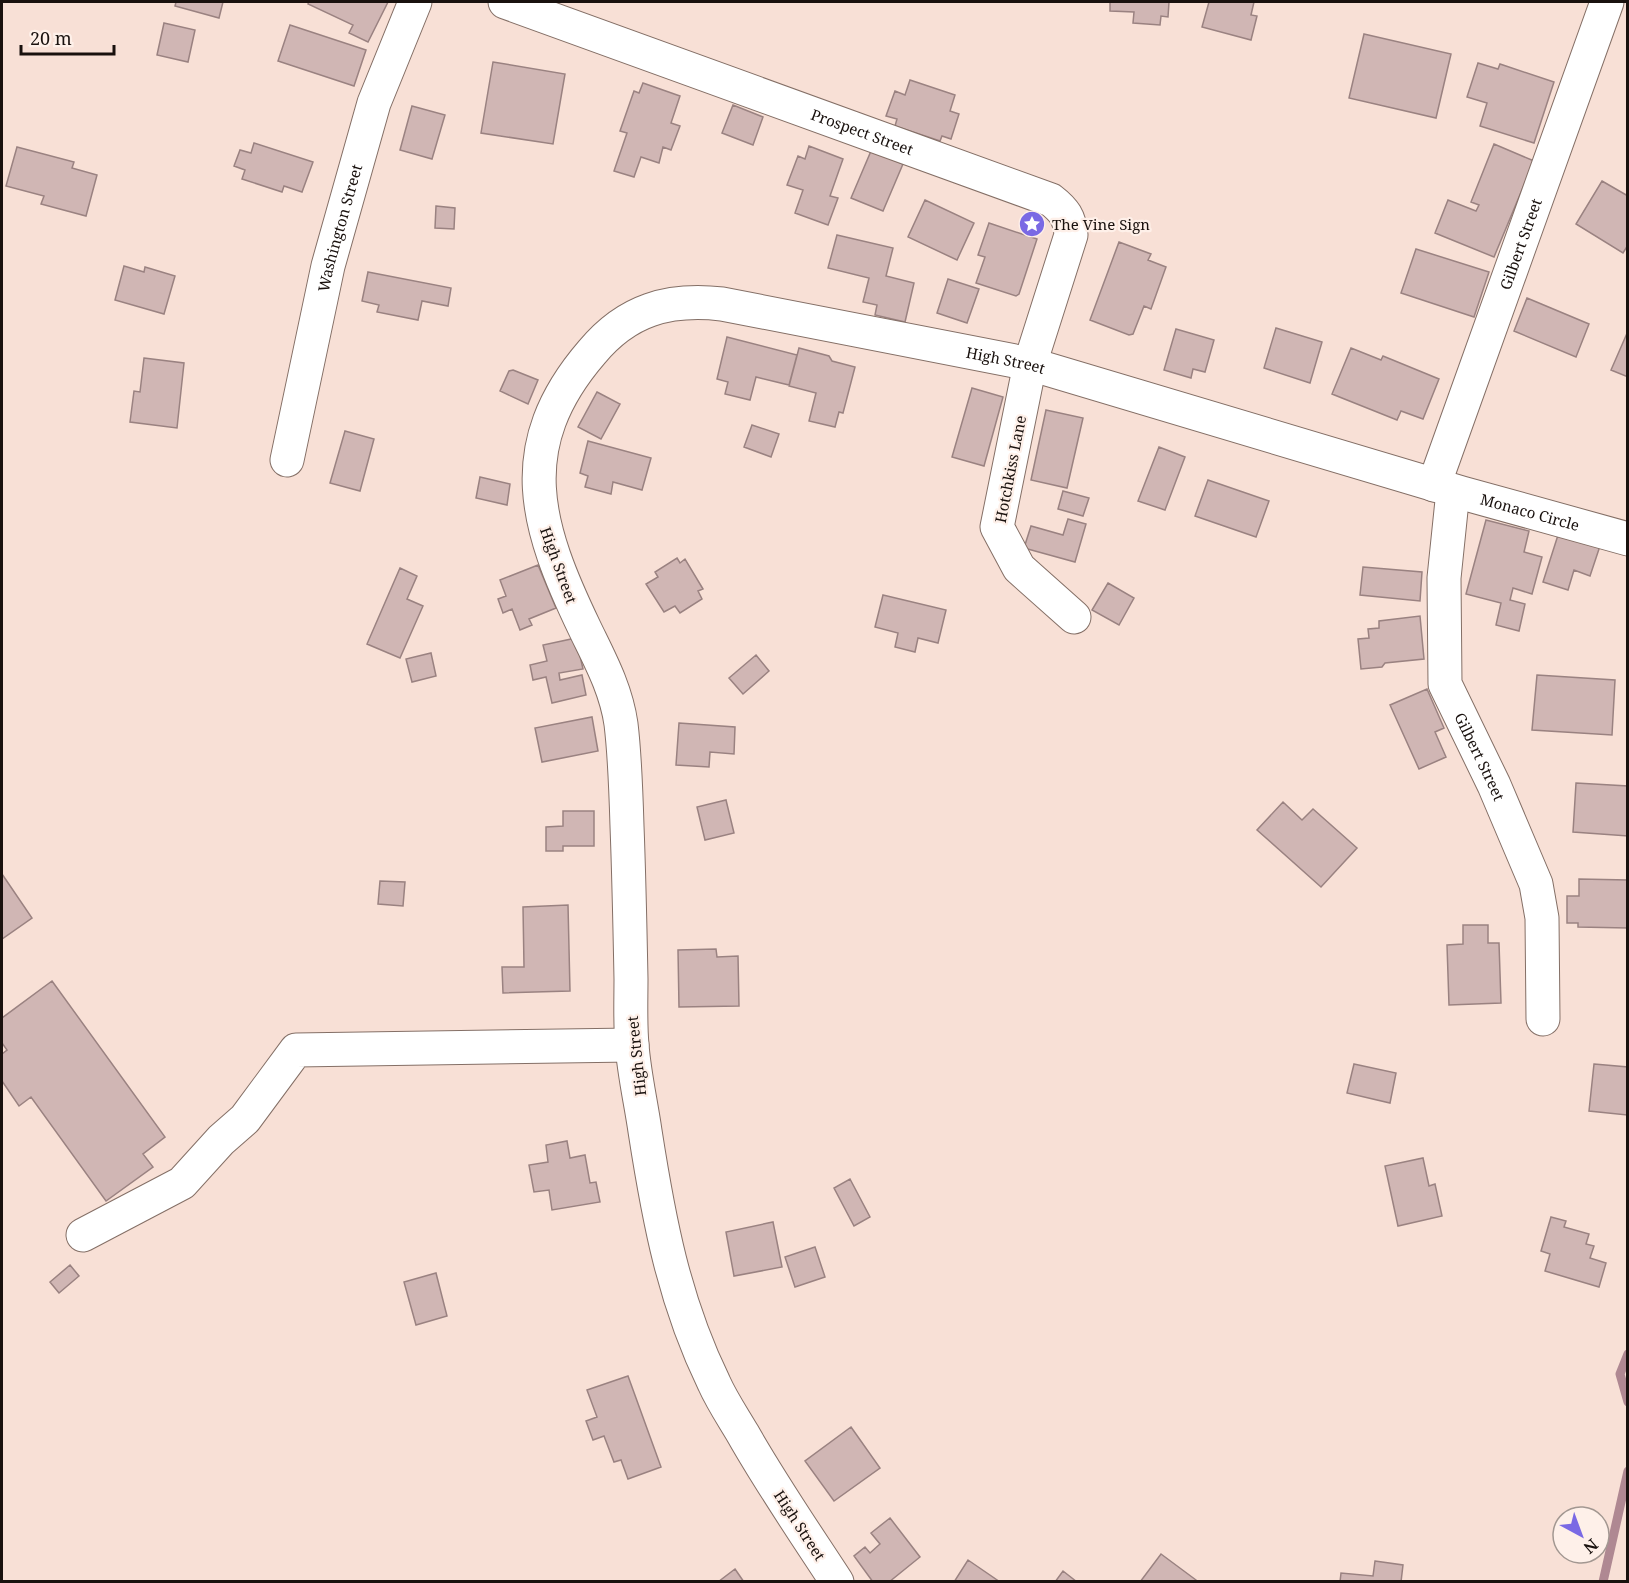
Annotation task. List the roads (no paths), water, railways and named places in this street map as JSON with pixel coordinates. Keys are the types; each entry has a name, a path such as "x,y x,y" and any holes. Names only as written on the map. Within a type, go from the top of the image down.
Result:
{"street":[{"name":"Washington Street","path":"287,460 328,266 374,103 415,2"},
{"name":"Prospect Street","path":"505,2 1051,200 1062,209 1070,221 1071,235 1030,364"},
{"name":"Gilbert Street","path":"1543,1019 1542,918 1536,884 1494,785 1446,684 1444,488 1607,2"},
{"name":"High Street","path":"837,1581 761,1466 716,1388 691,1332 673,1277 661,1227 632,1045 626,795 621,722 614,692 552,552 543,522 539,496 539,466 543,438 556,404 576,370 600,341 618,326 636,314 668,304 695,301 722,304 1030,364 1444,488"},
{"name":"Hotchkiss Lane","path":"1030,364 997,527 1019,568 1074,617"},
{"name":"Monaco Circle","path":"1444,488 1628,539"},
{"path":"83,1234 182,1183 220,1140 245,1119 296,1050 632,1045"}],"waterway":[{"path":"1628,1354 1620,1374 1628,1402"},
{"path":"1603,1582 1628,1471"}],"place":[{"name":"The Vine Sign","path":"1032,224"}]}
